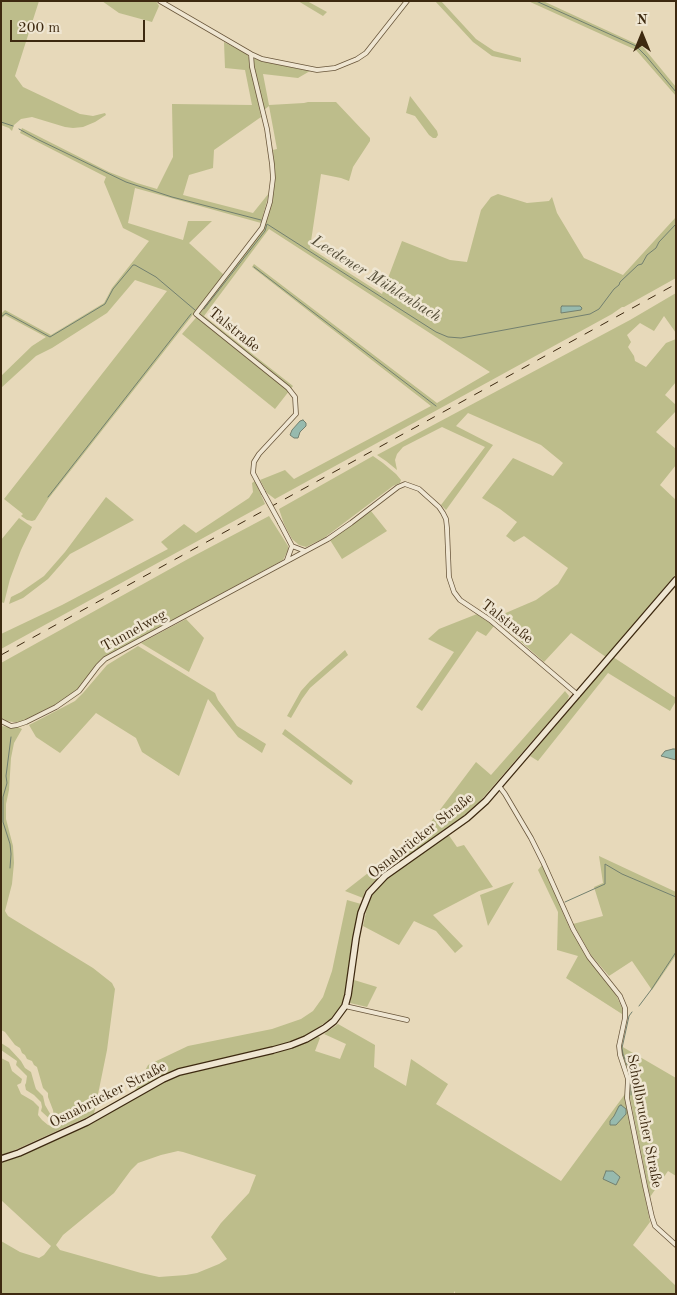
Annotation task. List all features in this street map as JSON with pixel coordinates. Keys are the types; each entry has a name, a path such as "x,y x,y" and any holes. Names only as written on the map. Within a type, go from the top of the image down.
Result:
{"main road":[{"name":"Osnabrücker Straße","path":"1,1159 19,1153 87,1122 150,1086 179,1072 273,1050 306,1039 334,1021 345,1006 348,996 361,913 369,893 385,876 477,809 499,786 676,580"}],"street":[{"path":"160,1 262,59 317,70 335,68 366,53 407,1"},
{"name":"Talstraße","path":"251,54 252,67 267,129 272,164 273,178 270,202 262,228 196,314 288,388 295,397 296,414 259,454 254,462 254,472 263,492 292,546"},
{"name":"Talstraße","path":"287,561 328,539 398,487 405,484 419,489 439,507 446,519 449,577 454,592 460,600 490,620 578,695"},
{"path":"287,561 292,546 306,551"},
{"name":"Tunnelweg","path":"1,721 11,726 17,725 56,707 79,691 105,659 287,561"},
{"name":"Schollbrucher Straße","path":"499,786 506,794 531,838 573,930 590,957 620,996 625,1008 625,1018 619,1046 620,1055 628,1079 627,1098 645,1186 656,1226 676,1245"},
{"path":"345,1006 407,1020"}],"green space":[{"path":"1,1 39,1 15,76 23,87 80,114 93,116 105,113 106,115 83,127 73,128 32,117 21,119 14,125 12,131 1,125"},
{"path":"102,1 156,1 159,6 152,22 119,13"},
{"path":"298,1 307,1 327,12 323,16"},
{"path":"435,1 441,1 476,39 494,51 521,58 521,62 492,56 473,42"},
{"path":"528,1 543,1 643,47 676,87 676,96 636,50"},
{"path":"224,42 247,54 249,58 261,117 214,150 213,168 189,175 183,195 253,213 269,193 261,223 135,188 128,223 183,240 188,221 212,221 189,243 224,275 49,498 35,520 27,520 21,516 23,514 4,499 167,291 135,280 107,313 36,356 1,388 1,376 32,346 46,337 5,315 1,319 1,314 5,310 51,335 104,303 112,288 149,241 123,228 104,182 106,177 20,133 22,128 109,172 157,189 173,157 172,104 252,105 245,70 225,68"},
{"path":"254,59 310,71 298,78 263,74 269,105 336,102 370,138 370,141 353,167 349,181 321,174 310,248 382,294 402,241 450,260 467,262 481,210 491,197 498,194 527,203 549,201 552,197 557,213 584,258 623,275 676,217 676,278 275,499 267,493 260,480 285,470 294,479 431,406 252,267 254,264 437,403 490,372 269,229 204,316 293,386 275,409 182,334 264,228 272,203 275,178 273,150 277,149 269,106 264,110 253,63"},
{"path":"410,96 437,131 438,135 436,138 429,135 415,116 406,113"},
{"path":"676,293 676,333 664,316 654,331 640,323 627,335 631,342 628,347 635,361 646,367 666,343 676,339 676,382 665,395 676,405 676,411 656,432 676,449 676,465 660,485 676,500 676,574 606,657 571,633 544,662 494,618 536,600 558,584 568,568 524,536 514,542 506,536 517,522 482,498 513,458 553,476 563,463 541,445 468,413 456,426 493,445 446,510 441,505 485,447 442,427 403,447 395,460 397,470 377,455 630,320"},
{"path":"373,456 396,474 401,480 400,483 393,486 324,538 306,547 299,545 292,539 279,509"},
{"path":"255,481 265,504 1,649 1,634 62,605 168,549 161,542 184,524 196,533 249,498 253,492 252,483"},
{"path":"106,497 134,520 70,554 48,579 23,598 9,604 11,597 44,576 65,552"},
{"path":"371,511 387,531 342,559 330,540"},
{"path":"269,516 288,546 283,560 106,656 77,690 66,699 22,722 1,719 1,663"},
{"path":"19,518 32,527 10,579 4,603 1,602 1,540"},
{"path":"477,614 494,626 486,636 477,631 422,711 416,707 454,652 428,639 439,629"},
{"path":"186,619 204,638 189,672 141,643"},
{"path":"138,646 215,693 237,726 266,744 262,753 238,737 208,699 179,776 142,752 136,738 96,713 60,753 36,737 29,725 75,701 107,665"},
{"path":"345,650 348,655 310,688 291,718 287,716 301,691"},
{"path":"613,657 676,698 670,711 608,673 538,761 530,756"},
{"path":"565,691 569,696 567,701 481,800 461,818 383,873 365,891 363,898 345,891 427,827 476,762 491,775"},
{"path":"1,726 22,729 14,743 6,804 6,819 13,846 14,863 12,884 5,911 8,916 93,968 112,983 115,989 107,1050 94,1114 1,1155 1,1058 9,1062 12,1071 22,1079 21,1083 17,1085 21,1094 39,1107 38,1115 42,1120 48,1125 54,1127 55,1125 48,1093 43,1088 37,1067 32,1061 27,1059 20,1048 1,1030"},
{"path":"285,729 353,781 351,785 282,734"},
{"path":"448,834 457,847 464,845 493,887 479,891 433,915 463,946 455,953 436,931 414,921 399,945 363,926 368,903 375,890 385,878"},
{"path":"599,856 676,892 676,955 652,990 632,961 609,976 591,955 573,924 603,916 594,887 603,883"},
{"path":"542,865 570,929 587,958 612,988 622,1008 622,1014 566,978 578,956 557,950 558,912 538,870"},
{"path":"514,882 488,926 480,895"},
{"path":"347,900 361,904 342,1005 333,1017 313,1031 320,1038 315,1051 340,1059 346,1044 324,1034 338,1024 375,1045 374,1067 406,1086 411,1059 448,1084 436,1104 561,1181 625,1094 650,1222 633,1245 676,1286 676,1294 455,1294 455,1291 453,1294 1,1294 1,1241 20,1252 39,1258 51,1246 1,1200 1,1163 95,1122 127,1101 134,1092 148,1065 188,1046 272,1029 301,1019 313,1011 323,997 332,971","holes":["178,1151 256,1175 249,1193 221,1223 211,1237 227,1259 197,1273 159,1277 60,1250 56,1245 63,1235 114,1193 138,1163 161,1155"]},
{"path":"354,980 377,987 367,1007 350,1003"},
{"path":"1,1043 9,1048 25,1068 31,1072 36,1089 43,1096 52,1121 41,1111 41,1102 26,1090 27,1076 16,1065 17,1061 1,1050"},
{"path":"621,1046 676,1078 676,1176 668,1171 650,1197 630,1098 631,1079"}],"water":[{"path":"562,306 580,306 582,308 581,310 561,313"},
{"path":"303,420 306,426 300,432 298,438 294,438 290,435 292,430"},
{"path":"676,749 676,760 661,756 665,751"},
{"path":"621,1105 626,1109 626,1114 616,1125 610,1125 610,1121"},
{"path":"606,1171 613,1171 620,1177 616,1185 603,1179"}],"waterway":[{"path":"536,1 636,46 676,92"},
{"name":"Leedener Mühlenbach","path":"1,122 13,126"},
{"name":"Leedener Mühlenbach","path":"19,129 126,182 172,197 261,220"},
{"name":"Leedener Mühlenbach","path":"204,309 265,231 267,224 436,332 448,337 461,338 590,314 599,309 620,282 638,265 642,264 647,255 656,248 659,242 676,224"},
{"path":"1,317 6,313 50,337 105,304 113,289 133,265 156,277 195,310"},
{"path":"254,267 436,406"},
{"path":"48,497 191,314"},
{"path":"10,868 10,844 3,822 3,797 7,783 6,776 11,737"},
{"path":"565,902 605,884 605,864 622,874 676,897"},
{"path":"639,1006 676,952"},
{"path":"631,1095 631,1075 622,1048 629,1016 632,1012"}],"railway":[{"path":"1,655 676,284"}]}
